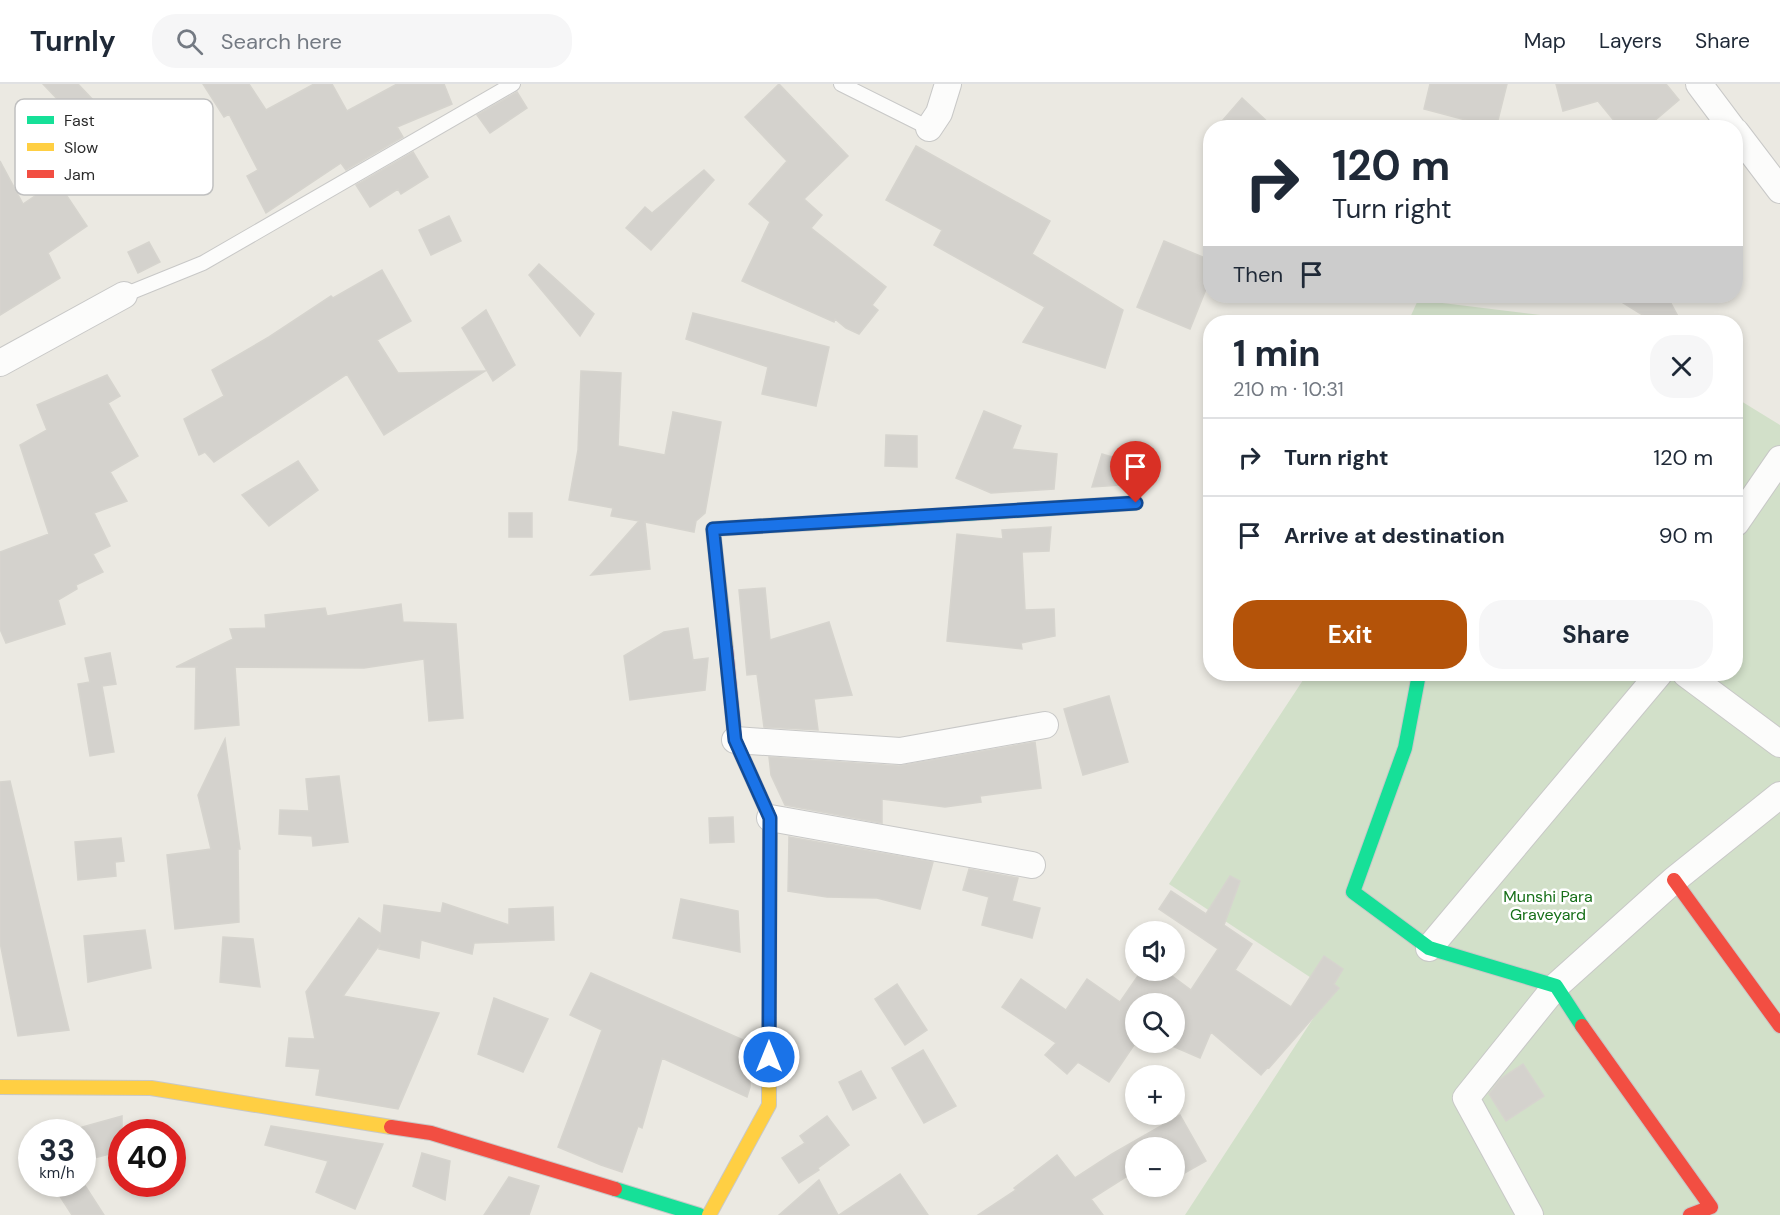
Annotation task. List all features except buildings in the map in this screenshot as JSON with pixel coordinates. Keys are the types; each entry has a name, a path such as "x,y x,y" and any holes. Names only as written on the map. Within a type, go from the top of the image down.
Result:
{"street":[{"path":"929,128 939,113 948,84"},
{"path":"1699,84 1726,120"},
{"path":"1743,141 1780,190"},
{"path":"0,363 124,295"},
{"path":"1743,513 1780,459"},
{"path":"709,1215 769,1105 770,818 735,740 713,529 1136,503"},
{"path":"1418,681 1405,748 1353,892 1430,948 1556,986 1711,1207 1690,1215"},
{"path":"1430,948 1653,681"},
{"path":"1695,681 1780,744"},
{"path":"735,740 900,751 1045,725"},
{"path":"1530,1215 1466,1098 1556,986 1674,880 1780,795"},
{"path":"770,818 1032,865"},
{"path":"1674,880 1780,1026"},
{"path":"0,1087 151,1088 431,1133 699,1215"}],"lane":[{"path":"124,295 203,263 513,84"},
{"path":"840,84 929,128"}],"green space":[{"path":"1417,303 1443,303 1541,315 1411,315"},
{"name":"Munshi Para Graveyard","path":"1743,402 1780,425 1780,1215 1185,1215 1331,991 1169,884 1302,681 1743,681"}],"traffic: fast":[{"path":"865,520 1136,503"},
{"path":"1418,681 1405,748 1353,892 1429,948 1556,986 1582,1026"},
{"path":"615,1189 699,1215"}],"traffic: slow":[{"path":"726,649 713,529 865,520"},
{"path":"709,1215 769,1105 769,1001"},
{"path":"0,1087 151,1088 391,1127"}],"traffic: jam":[{"path":"726,649 735,740 770,818 769,1001"},
{"path":"1674,880 1780,1026"},
{"path":"1582,1026 1711,1207 1690,1215"},
{"path":"391,1127 431,1133 615,1189"}],"route":[{"path":"769,1057 770,818 735,740 713,529 1136,503"}]}
